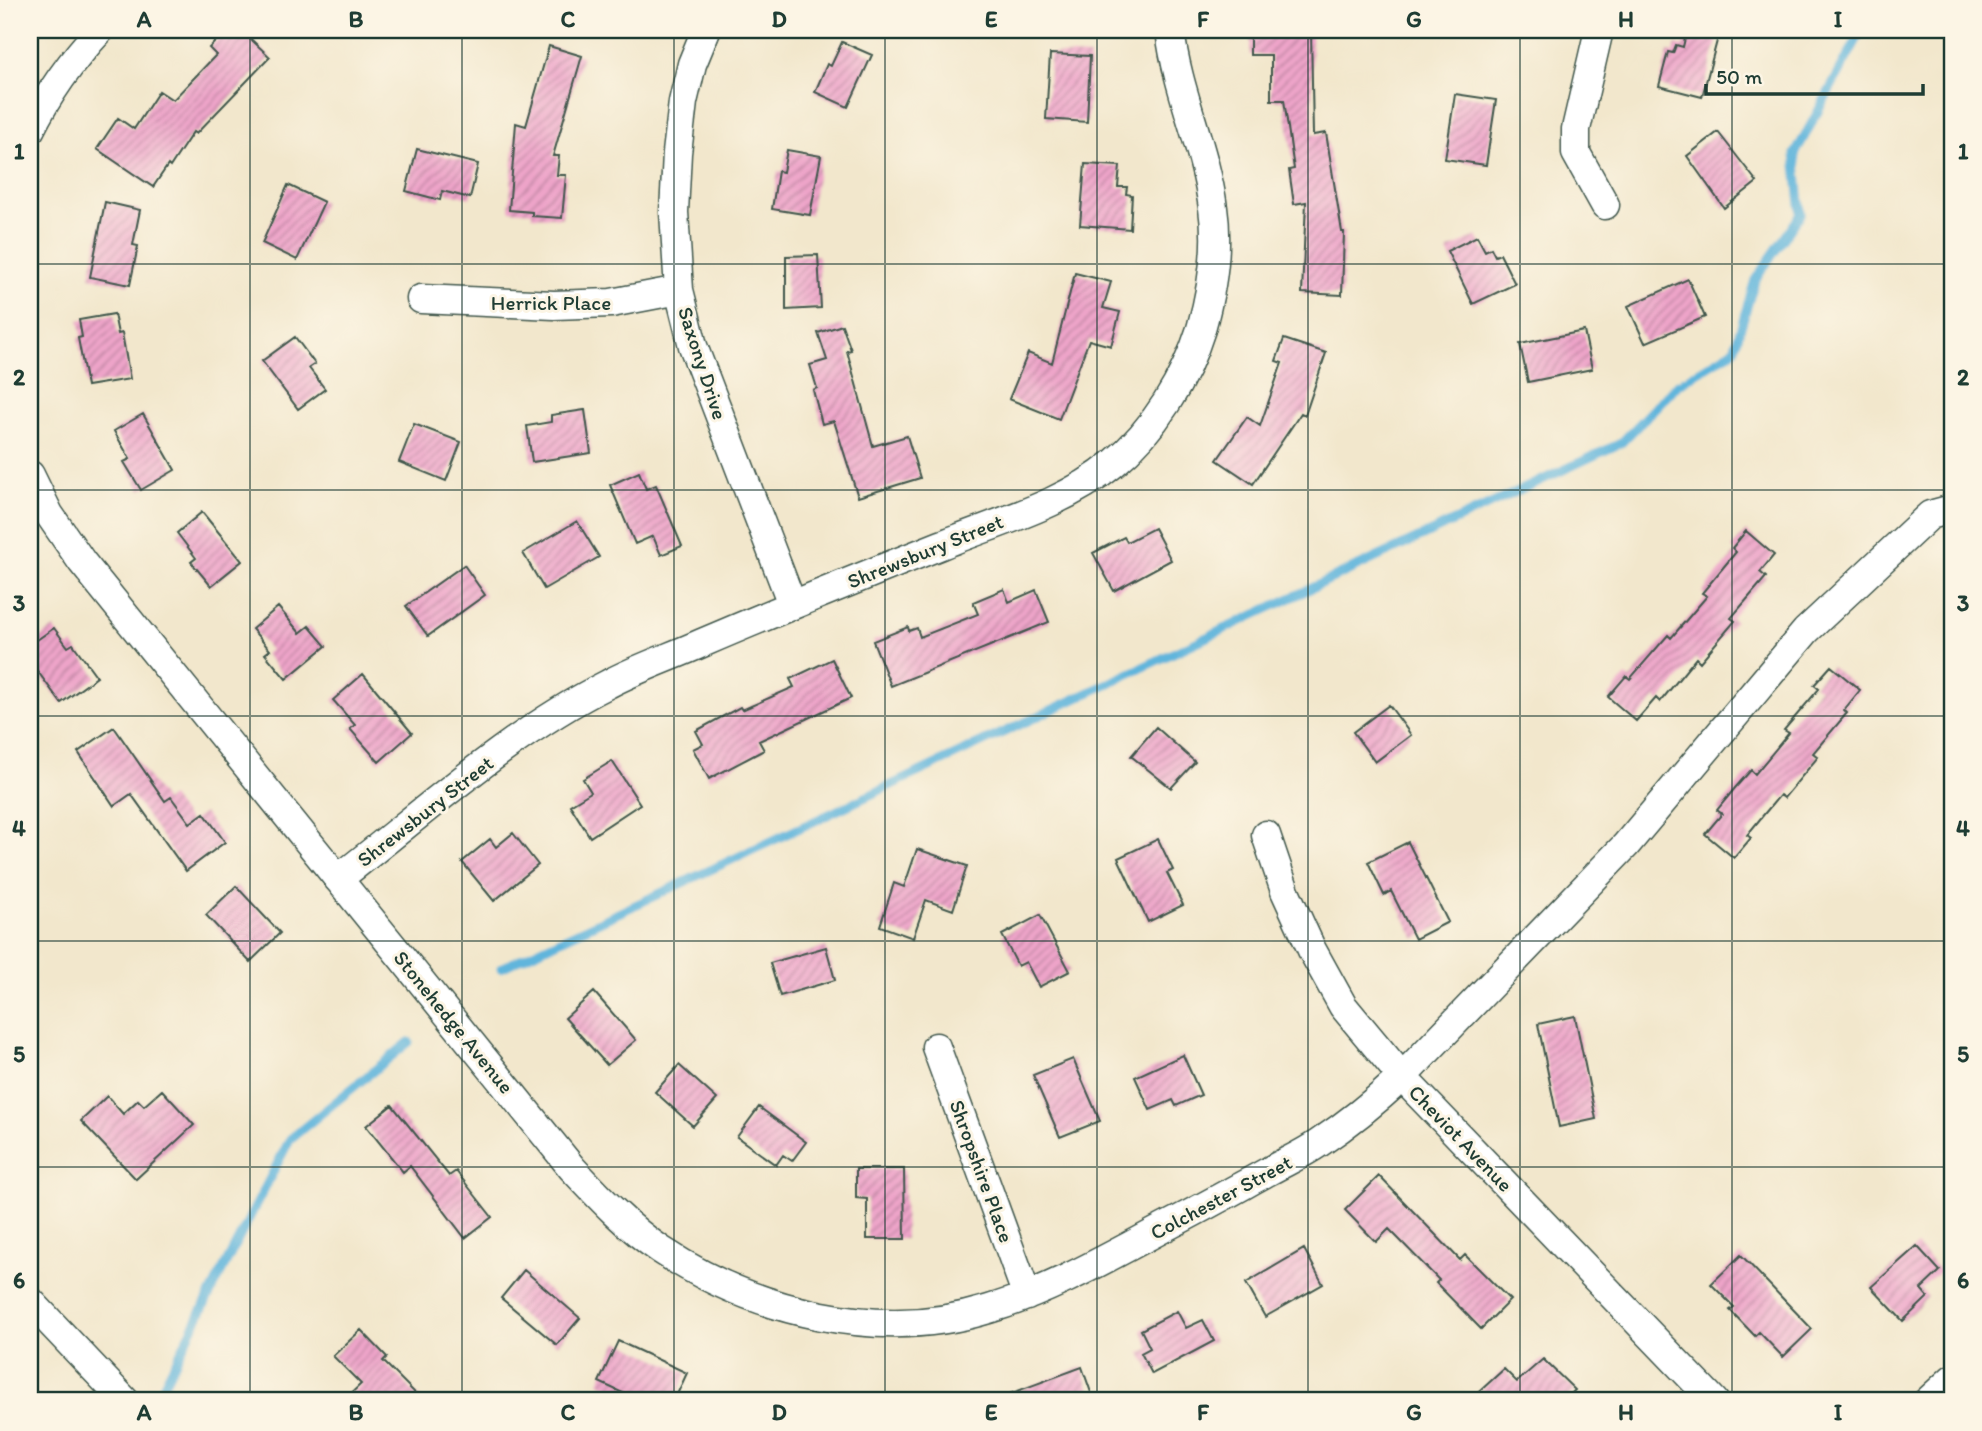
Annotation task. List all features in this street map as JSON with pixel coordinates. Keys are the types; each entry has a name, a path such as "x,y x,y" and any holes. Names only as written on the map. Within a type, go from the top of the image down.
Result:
{"street":[{"path":"30,131 41,107 67,69 100,30"},
{"name":"Saxony Drive","path":"706,30 692,64 683,102 677,153 674,212 679,290 693,346 792,604"},
{"name":"Shrewsbury Street","path":"338,879 490,760 555,715 608,684 792,604 1038,507 1080,487 1134,445 1158,415 1177,383 1200,331 1216,249 1206,170 1174,62 1170,30"},
{"path":"1599,30 1576,129 1576,153 1605,205"},
{"name":"Herrick Place","path":"421,299 554,305 611,303 679,290"},
{"name":"Stonehedge Avenue","path":"30,475 50,514 82,562 572,1168 629,1225 699,1272 781,1306 875,1324 913,1324 950,1319 989,1310 1027,1296"},
{"name":"Colchester Street","path":"1027,1296 1074,1275 1318,1144 1370,1106 1402,1077 1626,845 1806,631 1930,515 1952,509"},
{"name":"Cheviot Avenue","path":"1266,835 1285,891 1312,950 1343,1006 1402,1077 1714,1401"},
{"name":"Shropshire Place","path":"936,1047 1027,1296"},
{"path":"30,1301 125,1401"},
{"path":"1928,1401 1952,1379"}],"building":[{"path":"227,30 241,30 270,57 196,134 193,132 153,187 97,149 118,118 134,129 159,91 173,100 216,55 209,48"},
{"path":"1250,30 1311,30 1313,135 1326,133 1344,232 1342,295 1302,293 1306,202 1294,204 1289,170 1294,169 1284,100 1271,100 1271,55 1250,55"},
{"path":"1687,30 1718,37 1702,97 1659,86 1668,52 1673,53 1676,45 1683,47"},
{"path":"842,42 872,55 848,107 815,92 827,64 831,66"},
{"path":"549,46 582,56 553,156 559,156 557,175 566,175 562,218 532,216 532,212 509,210 516,123 526,126"},
{"path":"1050,54 1090,56 1087,122 1046,119"},
{"path":"1455,94 1496,100 1486,165 1445,159"},
{"path":"1718,132 1757,182 1724,208 1687,156"},
{"path":"417,149 478,164 470,198 442,191 440,200 406,191"},
{"path":"787,150 821,156 810,215 772,209 778,171 783,172"},
{"path":"1085,164 1120,166 1118,187 1127,187 1126,194 1132,195 1130,229 1080,225"},
{"path":"288,185 324,202 297,260 262,243"},
{"path":"105,202 140,210 133,245 138,246 130,285 90,277"},
{"path":"1477,236 1485,251 1491,248 1495,256 1500,254 1515,284 1473,304 1447,251"},
{"path":"818,255 821,308 786,310 786,256"},
{"path":"1075,273 1111,282 1103,308 1120,312 1111,346 1089,340 1059,419 1009,399 1028,353 1052,363"},
{"path":"1688,279 1705,317 1645,343 1628,306"},
{"path":"114,314 118,334 122,333 130,379 87,386 78,338 82,337 79,320"},
{"path":"842,325 851,350 847,351 873,446 907,436 920,478 858,497 834,421 822,424 813,390 817,388 810,365 827,360 818,333"},
{"path":"1584,331 1592,369 1528,382 1520,344"},
{"path":"295,337 315,364 309,368 325,389 298,409 262,361"},
{"path":"1284,339 1326,353 1305,415 1301,413 1253,484 1217,460 1247,417 1260,426 1282,363 1276,361"},
{"path":"585,410 591,453 532,462 527,426 551,422 551,415"},
{"path":"143,414 175,470 141,490 124,462 130,459 114,431"},
{"path":"414,424 461,442 446,481 399,462"},
{"path":"639,472 646,489 656,485 682,546 661,555 653,536 635,544 610,485"},
{"path":"202,512 242,561 211,586 191,562 196,558 177,533"},
{"path":"577,521 599,557 544,589 523,553"},
{"path":"1154,528 1171,560 1114,591 1093,553 1124,537 1127,542"},
{"path":"1746,531 1774,555 1760,572 1766,577 1731,618 1735,621 1700,662 1696,658 1660,702 1656,698 1636,721 1608,697 1626,676 1630,679 1668,635 1671,638 1707,596 1702,593 1736,552 1732,548"},
{"path":"464,565 485,595 428,636 406,606"},
{"path":"1004,589 1009,602 1036,590 1049,622 891,686 873,641 908,627 909,631 917,628 920,637 978,614 973,602"},
{"path":"278,607 300,633 309,626 326,646 286,679 265,654 270,650 252,629"},
{"path":"54,628 68,647 73,644 97,677 61,703 30,661 30,645"},
{"path":"832,659 851,698 759,741 764,750 709,779 693,749 703,744 696,731 740,707 742,710 794,687 790,679"},
{"path":"1831,666 1860,690 1844,710 1847,713 1813,753 1818,757 1784,798 1780,795 1765,813 1747,835 1751,838 1734,858 1705,834 1722,814 1717,810 1751,770 1755,774 1789,733 1784,730 1819,689 1814,685"},
{"path":"363,674 412,733 379,762 350,729 355,725 333,700"},
{"path":"1389,705 1411,735 1375,762 1353,732"},
{"path":"114,727 165,801 171,797 190,823 204,813 225,842 186,871 131,794 114,806 78,752"},
{"path":"1156,727 1195,762 1171,788 1131,756"},
{"path":"612,761 640,804 590,837 570,805 591,792 583,779"},
{"path":"513,833 538,865 494,901 462,862 490,839 496,847"},
{"path":"1158,839 1173,870 1167,873 1183,905 1148,922 1118,858"},
{"path":"1408,842 1448,922 1415,939 1391,891 1384,895 1368,862"},
{"path":"917,849 967,866 953,910 926,900 913,938 880,926 894,883 904,887"},
{"path":"236,886 280,933 250,962 206,915"},
{"path":"1040,915 1070,971 1039,987 1026,962 1018,966 1002,935"},
{"path":"826,947 835,980 780,996 770,963"},
{"path":"594,992 636,1040 607,1065 565,1018"},
{"path":"1575,1016 1596,1119 1559,1127 1538,1024"},
{"path":"1183,1055 1201,1095 1176,1106 1173,1100 1150,1110 1135,1077"},
{"path":"1073,1059 1100,1121 1060,1137 1033,1075"},
{"path":"679,1065 717,1099 693,1126 655,1092"},
{"path":"162,1090 194,1125 136,1179 81,1121 107,1096 123,1114 138,1100 144,1106"},
{"path":"392,1105 449,1176 456,1171 492,1217 465,1238 410,1166 403,1172 366,1126"},
{"path":"759,1107 806,1142 792,1161 783,1155 776,1165 737,1137"},
{"path":"856,1169 904,1169 905,1239 867,1239 867,1199 856,1198"},
{"path":"1379,1176 1460,1260 1465,1255 1510,1300 1481,1329 1436,1283 1439,1280 1389,1229 1376,1242 1345,1210"},
{"path":"1917,1246 1940,1271 1921,1289 1928,1297 1903,1321 1871,1287"},
{"path":"1304,1249 1323,1284 1265,1317 1246,1283"},
{"path":"1741,1255 1812,1329 1783,1357 1759,1332 1755,1336 1730,1310 1734,1307 1711,1284"},
{"path":"524,1270 580,1318 557,1345 501,1298"},
{"path":"1177,1311 1186,1328 1203,1320 1214,1341 1152,1374 1141,1353 1150,1348 1141,1330"},
{"path":"361,1330 387,1357 383,1361 423,1401 343,1401 361,1384 333,1356"},
{"path":"618,1341 687,1373 674,1401 640,1401 599,1382"},
{"path":"1543,1359 1575,1390 1564,1401 1469,1401 1504,1369 1517,1382"},
{"path":"1082,1367 1094,1401 996,1401 996,1399"}],"waterway":[{"path":"501,968 1621,443 1677,385 1734,350 1755,280 1801,214 1795,154 1862,30"},
{"path":"163,1386 290,1139 409,1042"}]}
